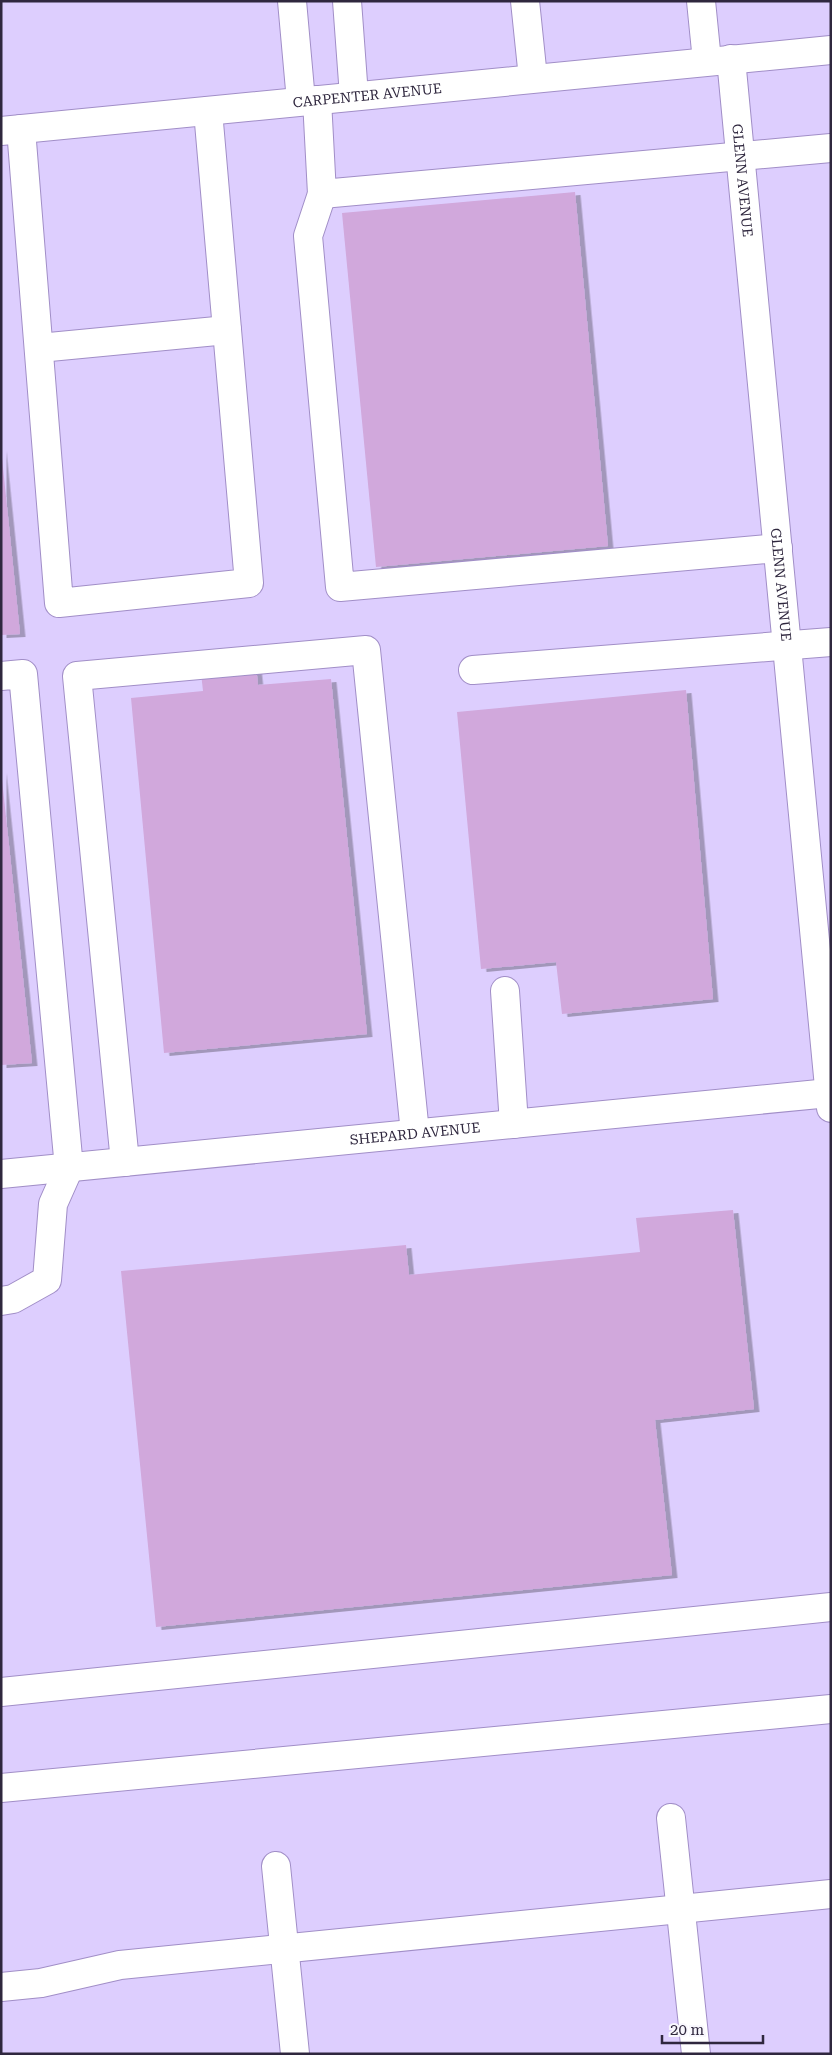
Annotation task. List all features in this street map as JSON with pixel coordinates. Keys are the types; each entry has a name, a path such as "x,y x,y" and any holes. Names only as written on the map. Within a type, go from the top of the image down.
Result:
{"street":[{"path":"292,1 322,194 308,236 340,588 778,548"},
{"path":"347,1 354,96"},
{"path":"525,1 534,78"},
{"name":"GLENN AVENUE","path":"701,1 719,60 740,158 787,646 824,965 830,1091"},
{"name":"CARPENTER AVENUE","path":"11,130 831,50"},
{"path":"11,130 39,348 59,603 249,583 208,111"},
{"path":"322,194 740,158 831,148"},
{"path":"39,348 227,330"},
{"path":"472,670 831,642"},
{"path":"126,1162 77,676 96,674 366,650 415,1133"},
{"path":"1,676 24,674 68,1168 53,1204 47,1280 13,1299 1,1301"},
{"path":"506,991 514,1124"},
{"name":"SHEPARD AVENUE","path":"1,1174 830,1091"},
{"path":"1,1692 831,1608"},
{"path":"1,1788 831,1709"},
{"path":"671,1818 696,2054"},
{"path":"276,1866 296,2054"},
{"path":"1,1987 41,1983 120,1965 831,1894"}],"building":[{"path":"575,192 608,546 376,567 342,213"},
{"path":"1,448 20,634 1,635"},
{"path":"256,666 258,685 331,679 367,1034 164,1053 131,698 203,691 201,673"},
{"path":"686,690 713,999 562,1014 556,962 481,969 457,712"},
{"path":"1,770 32,1063 1,1065"},
{"path":"733,1210 754,1409 655,1420 672,1575 156,1627 121,1271 406,1245 409,1275 640,1252 636,1218"}]}
